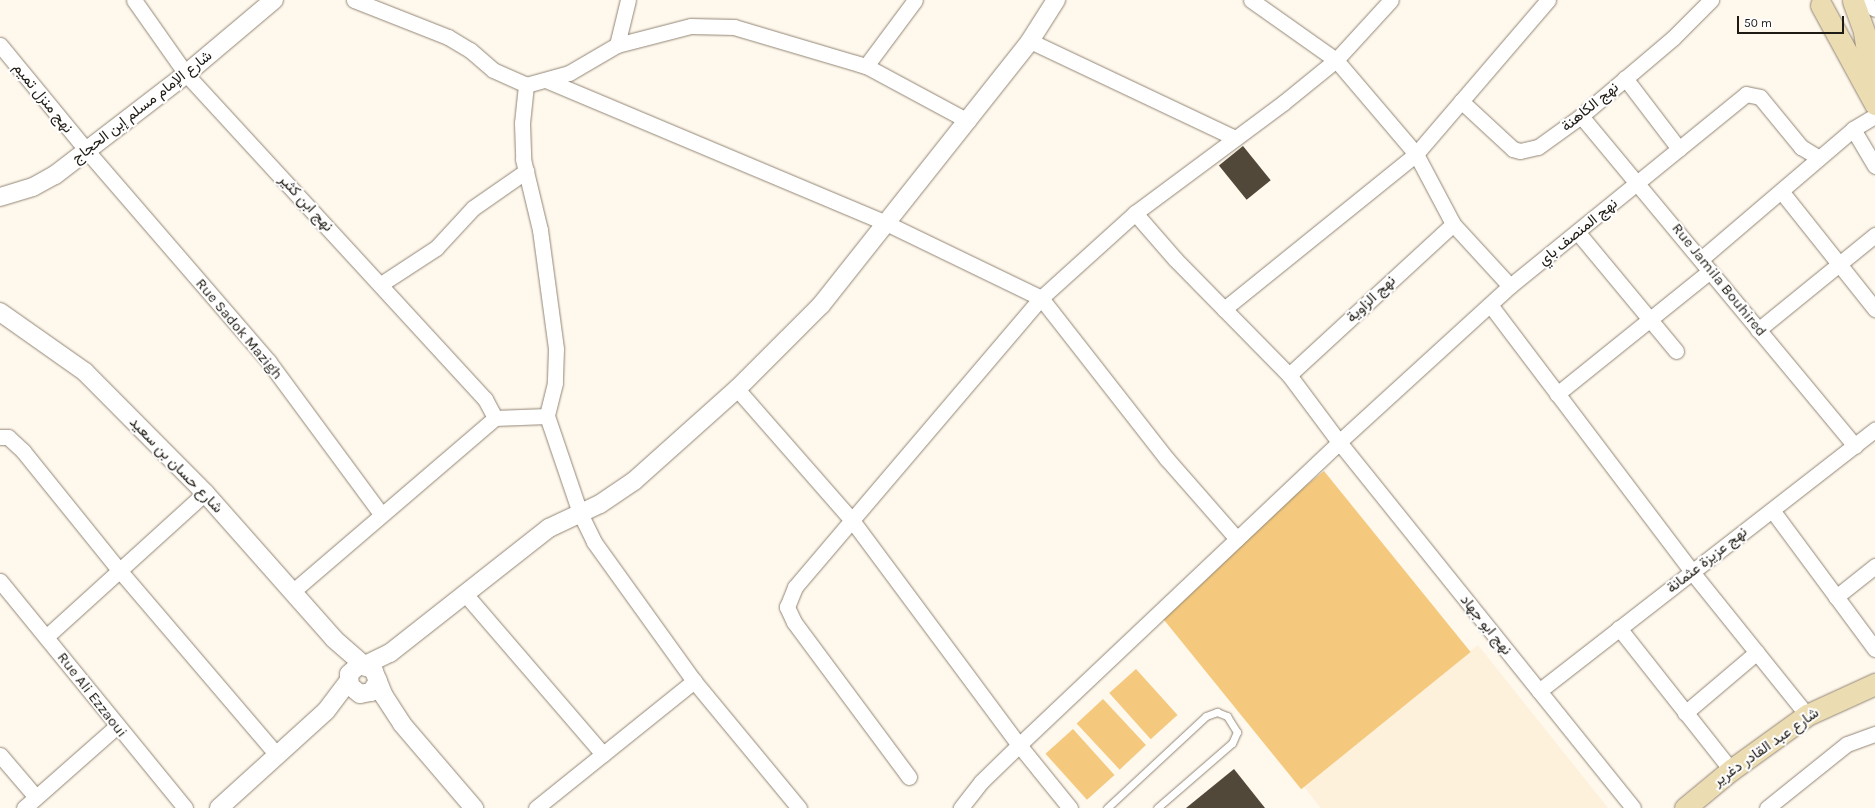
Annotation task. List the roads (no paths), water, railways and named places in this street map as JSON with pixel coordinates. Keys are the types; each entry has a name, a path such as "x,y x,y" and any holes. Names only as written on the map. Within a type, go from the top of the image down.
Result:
{"main road":[{"path":"1818,2 1838,7 1855,0 1864,32 1875,107"},
{"path":"1818,2 1875,107"},
{"name":"شارع عبد القادر دغرير","path":"1685,808 1730,770 1807,715 1875,684"}],"street":[{"name":"نهج ابن كثير","path":"134,0 186,74 381,284 485,399 495,418"},
{"name":"شارع اﻹمام مسلم إبن الحجاج","path":"0,198 33,187 55,175 186,74 274,0"},
{"path":"354,0 448,37 470,50 493,70 526,85 569,73 617,45 691,26 734,27 866,66 968,121"},
{"path":"617,45 628,0"},
{"path":"866,66 915,0"},
{"path":"371,672 390,654 549,528 600,504 634,481 737,389 821,305 1030,41 1056,0"},
{"path":"1250,0 1336,60 1416,154 1453,224 1510,286"},
{"path":"909,777 794,622 787,607 795,587 851,519 1042,298 1135,213 1336,60 1391,0"},
{"path":"1224,309 1416,154 1548,0"},
{"name":"نهج الكاهنة","path":"1462,101 1508,145 1520,151 1538,147 1581,116 1712,0"},
{"path":"1855,0 1875,9"},
{"path":"1030,41 1235,138"},
{"name":"نهج منزل تميم","path":"1,48 87,151"},
{"path":"1624,78 1679,149"},
{"path":"546,80 886,223 1042,298 1139,424 1237,539"},
{"path":"526,85 521,142 526,171 540,230 556,349 557,366 547,416 580,513 594,542 694,681 736,728 799,808"},
{"name":"نهج المنصف باي","path":"961,808 982,782 1019,745 1339,442 1491,306 1510,286 1579,234 1639,182 1746,94 1750,94 1765,101 1801,147 1819,158"},
{"path":"1558,394 1652,320 1781,191 1853,129 1875,107"},
{"name":"Rue Jamila Bouhired","path":"1581,116 1639,182 1758,330 1855,446"},
{"path":"1853,129 1875,166"},
{"name":"Rue Sadok Mazigh","path":"87,151 269,362 381,514"},
{"path":"381,284 436,248 473,208 526,171"},
{"path":"1781,191 1838,265 1875,309"},
{"name":"نهج ابو جهاد","path":"1135,213 1224,309 1289,375 1339,442 1633,808"},
{"name":"نهج الزاوية","path":"1289,375 1453,224"},
{"path":"1579,234 1652,320 1676,351"},
{"path":"1758,330 1875,234"},
{"path":"1491,306 1692,572 1807,715"},
{"name":"شارع حسان بن سعيد","path":"0,312 84,372 205,493 334,639 371,672 402,724 474,808"},
{"path":"737,389 851,519 1019,745 1070,808"},
{"path":"292,592 381,514 495,418 547,416"},
{"name":"نهج عزيزة عثمانة","path":"1539,691 1875,429"},
{"path":"0,437 8,437 23,451 120,571 277,755"},
{"path":"46,637 205,493"},
{"path":"1772,510 1875,649"},
{"path":"1836,597 1875,566"},
{"name":"Rue Ali Ezzaoui","path":"0,581 116,727 185,808"},
{"path":"466,595 602,754"},
{"path":"1619,628 1730,770"},
{"name":"شارع حسان بن سعيد","path":"334,639 355,687 402,724"},
{"path":"1685,713 1757,652"},
{"path":"355,687 354,667 371,672"},
{"path":"219,808 326,711 355,687 374,689 371,672"},
{"path":"536,808 694,681"},
{"path":"24,808 116,727"},
{"path":"1767,808 1847,744 1875,734"},
{"path":"0,755 36,797"}],"lane":[{"path":"1107,808 1206,716 1217,712 1227,716 1237,732 1232,743 1158,808"}]}
